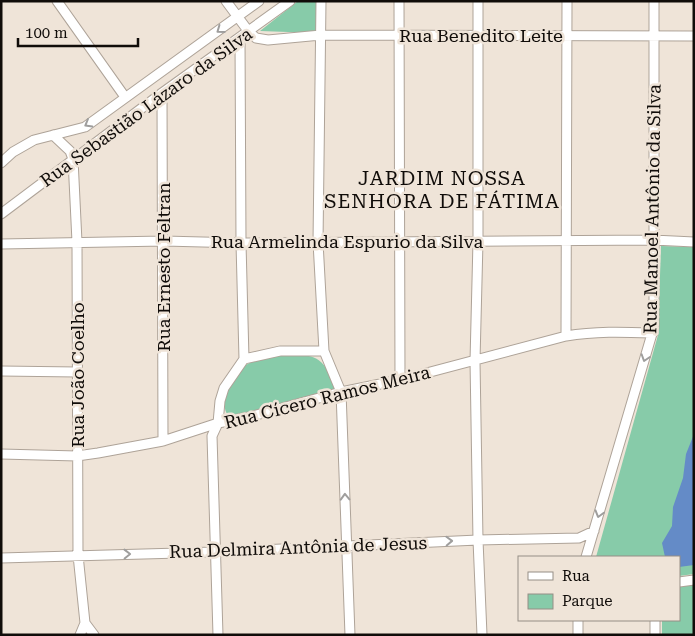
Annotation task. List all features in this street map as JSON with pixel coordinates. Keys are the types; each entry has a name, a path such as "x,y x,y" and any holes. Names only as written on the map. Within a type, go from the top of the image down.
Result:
{"street":[{"path":"57,1 125,97"},
{"path":"226,1 251,30"},
{"name":"Rua Sebastião Lázaro da Silva","path":"1,163 13,152 34,140 85,127 259,1"},
{"name":"Rua Sebastião Lázaro da Silva","path":"1,214 162,93 290,1"},
{"path":"321,1 318,242 324,351 341,392 350,635"},
{"path":"399,1 400,380"},
{"path":"478,1 478,241 475,361 478,540 482,635"},
{"path":"566,336 567,1"},
{"name":"Rua Manoel Antônio da Silva","path":"586,556 638,377 653,333 654,1"},
{"name":"Rua Benedito Leite","path":"251,30 256,38 268,40 321,35 694,36"},
{"path":"218,635 212,436 218,423 220,401 224,388 244,359 241,242 240,38"},
{"name":"Rua Ernesto Feltran","path":"162,93 164,241 163,441"},
{"path":"53,135 70,151 73,159"},
{"name":"Rua João Coelho","path":"73,159 77,242 78,555 85,623 80,635"},
{"name":"Rua Armelinda Espurio da Silva","path":"1,244 164,241 653,240 694,242"},
{"name":"Rua Cícero Ramos Meira","path":"1,454 77,456 98,454 163,441 218,423 249,417 341,392 400,380 566,336 612,331 653,333"},
{"path":"244,359 280,351 324,351"},
{"path":"1,371 77,372"},
{"name":"Rua Delmira Antônia de Jesus","path":"1,558 579,538 594,531"},
{"path":"680,582 694,580"},
{"path":"578,621 578,635"},
{"path":"654,621 655,635"},
{"path":"85,623 94,635"}],"green space":[{"path":"298,1 318,1 316,33 260,31"},
{"path":"661,246 694,247 694,574 680,576 680,556 596,556 658,335"},
{"path":"272,355 305,355 313,357 326,367 335,390 233,418 227,414 225,400 232,383 242,369 246,365"},
{"path":"694,580 694,635 662,635 662,621 680,621 680,582"}],"water":[{"path":"694,434 694,565 680,567 680,556 665,556 662,543 672,526 673,507 683,478 686,454"}],"district":[{"name":"JARDIM NOSSA SENHORA DE FÁTIMA","path":"442,190"}]}
